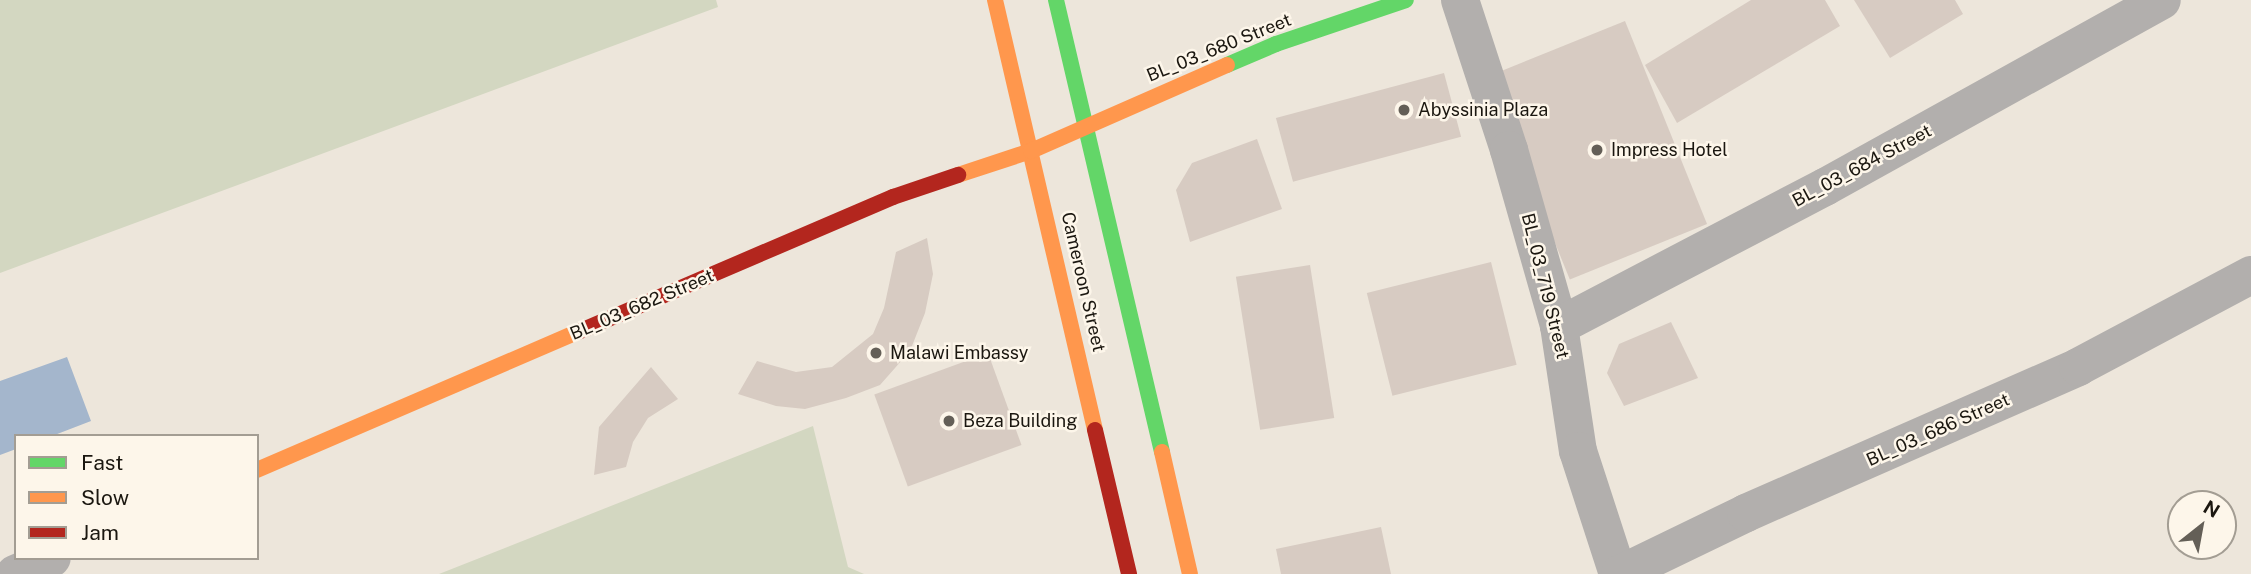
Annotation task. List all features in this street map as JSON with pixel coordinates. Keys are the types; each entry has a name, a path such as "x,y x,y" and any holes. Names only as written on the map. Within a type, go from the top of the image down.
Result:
{"street":[{"name":"Cameroon Street","path":"995,0 1129,574"},
{"path":"1056,0 1190,574"},
{"name":"BL_03_680 Street","path":"1031,150 1276,44 1406,0"},
{"name":"BL_03_719 Street","path":"1460,0 1508,150 1559,326 1578,451 1619,574"},
{"name":"BL_03_684 Street","path":"1559,326 1825,187 2162,0"},
{"name":"BL_03_682 Street","path":"259,469 893,197 1031,150"},
{"name":"BL_03_686 Street","path":"1619,574 1746,513 2078,367 2251,275"},
{"path":"15,574 47,560"}],"green space":[{"path":"0,0 716,0 718,7 0,273"},
{"path":"813,426 848,567 864,574 439,574"}],"water":[{"path":"67,357 91,421 57,434 14,434 14,450 0,455 0,381"}],"building":[{"path":"1751,0 1825,0 1840,26 1677,123 1645,65"},
{"path":"1854,0 1955,0 1963,14 1890,58"},
{"name":"Impress Hotel","path":"1625,21 1707,224 1570,279 1488,76"},
{"name":"Abyssinia Plaza","path":"1444,73 1461,137 1293,182 1276,118"},
{"path":"1257,139 1282,209 1190,242 1176,190 1192,163"},
{"path":"927,238 933,274 925,313 910,351 880,385 805,409 776,406 738,394 757,361 796,372 832,367 873,334 884,308 896,252"},
{"path":"1491,262 1517,365 1392,396 1367,293"},
{"path":"1310,265 1334,418 1260,430 1236,277"},
{"path":"1671,322 1698,378 1624,406 1607,373 1619,344"},
{"name":"Beza Building","path":"988,353 1022,445 908,486 874,394"},
{"path":"651,367 678,399 648,418 633,442 626,467 594,475 599,427"},
{"path":"1381,527 1391,574 1281,574 1276,549"}],"traffic: fast":[{"path":"1056,0 1162,452"},
{"path":"1227,65 1276,44 1406,0"}],"traffic: slow":[{"path":"995,0 1095,430"},
{"path":"958,175 1031,151 1227,65"},
{"path":"259,469 578,332"},
{"path":"1162,452 1190,574"}],"traffic: jam":[{"path":"578,332 893,197 958,175"},
{"path":"1095,430 1129,574"}],"place":[{"name":"Abyssinia Plaza","path":"1404,110"},
{"name":"Impress Hotel","path":"1597,150"},
{"name":"Malawi Embassy","path":"876,353"},
{"name":"Beza Building","path":"949,421"}]}
